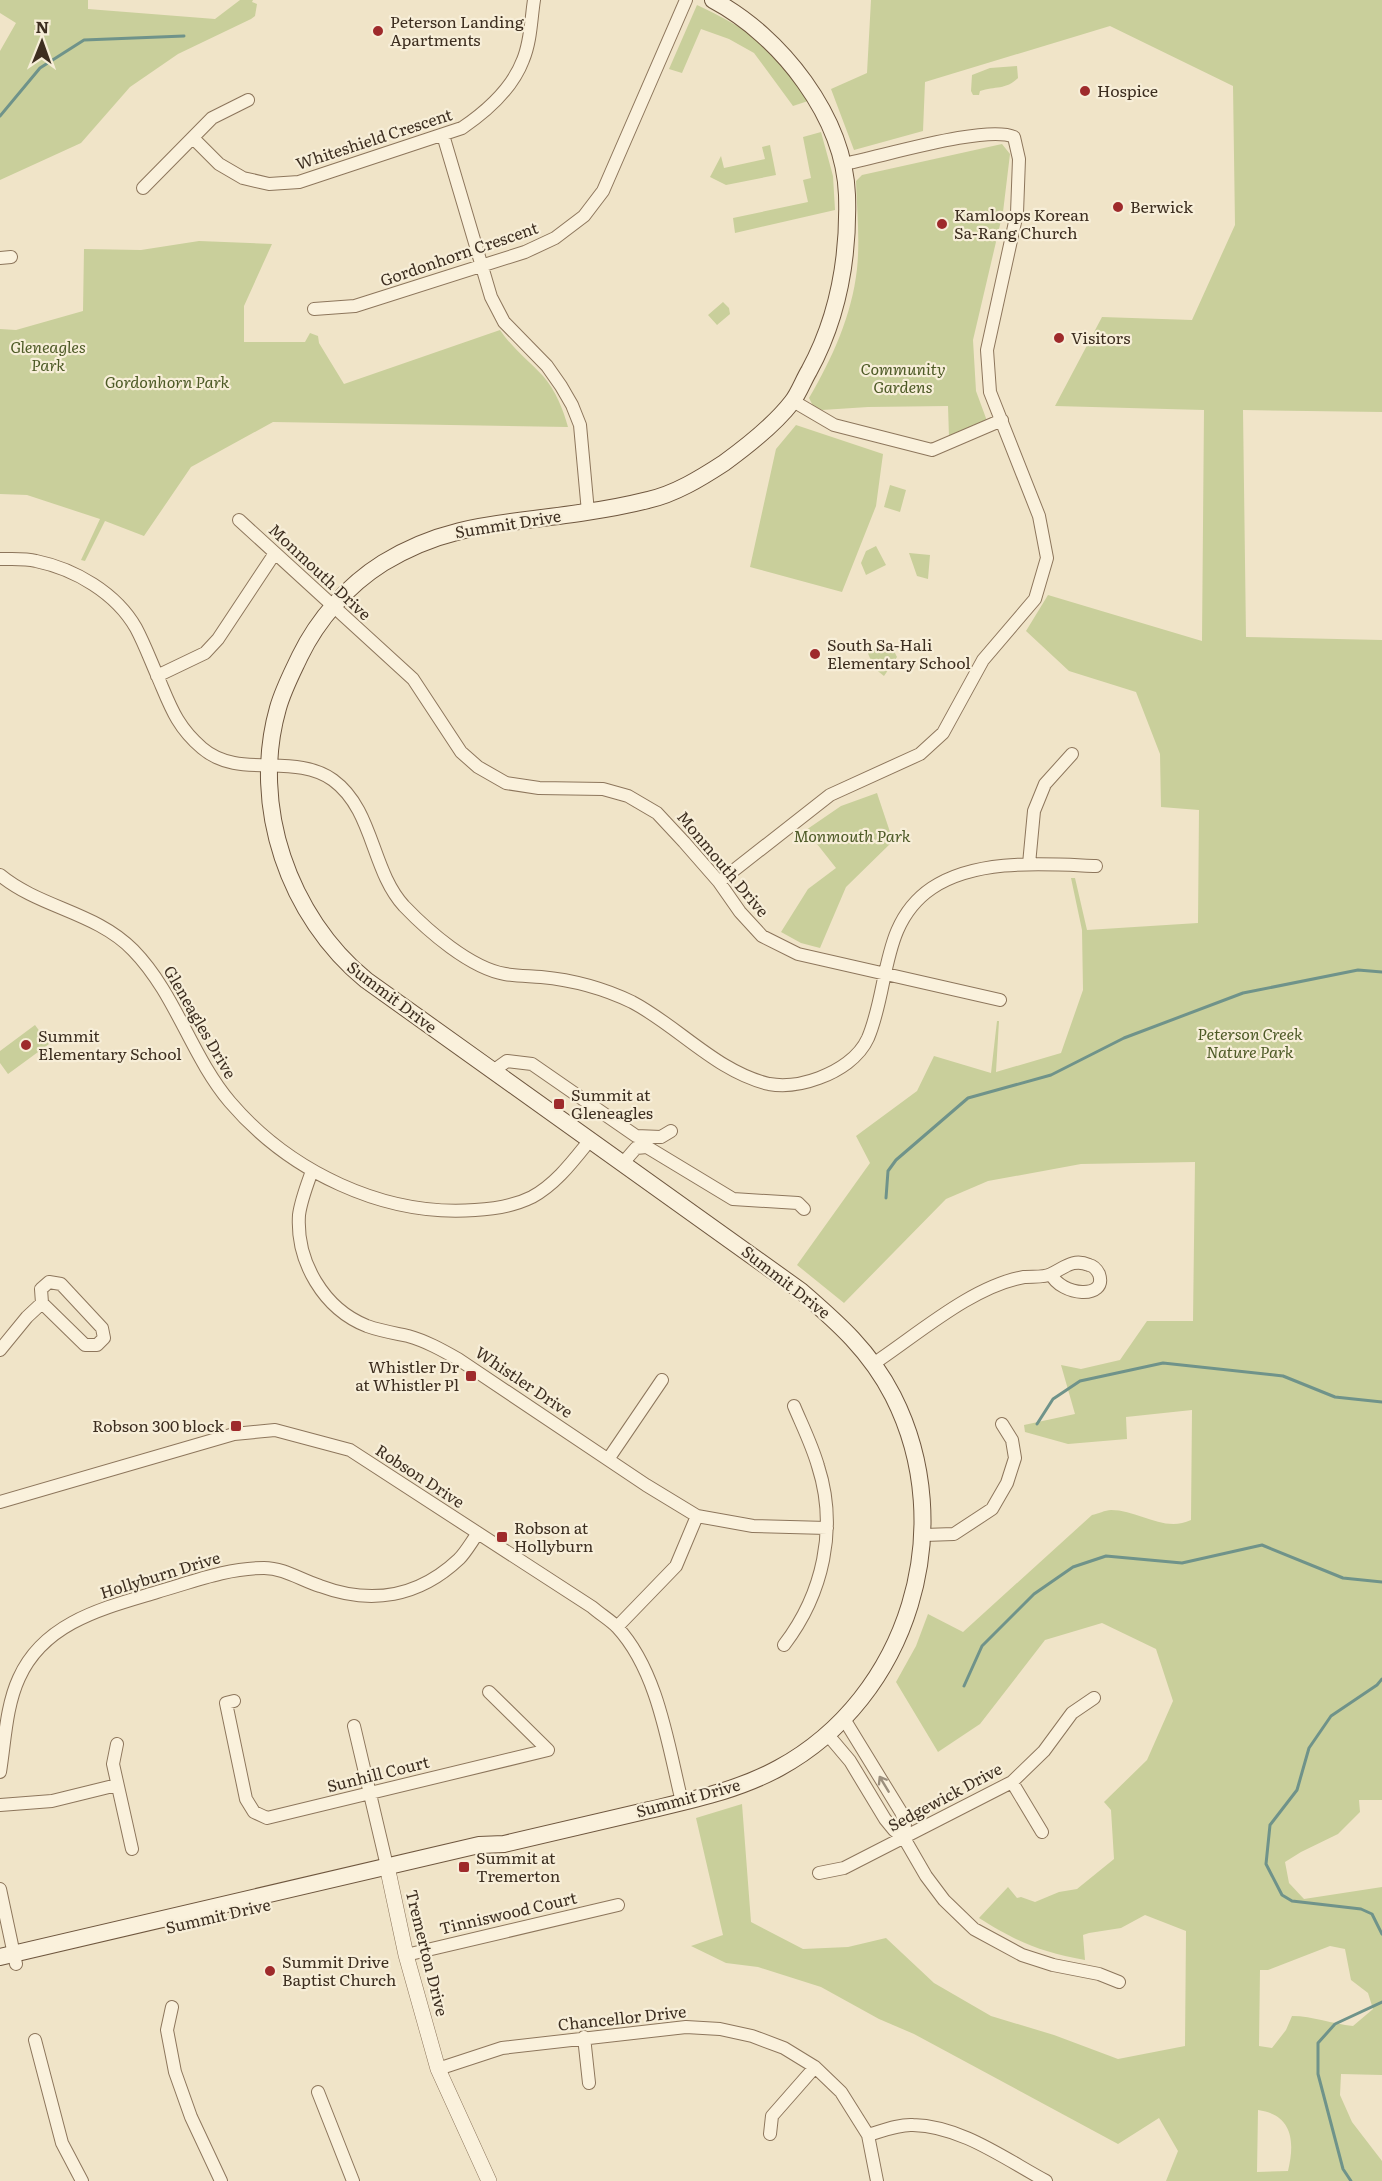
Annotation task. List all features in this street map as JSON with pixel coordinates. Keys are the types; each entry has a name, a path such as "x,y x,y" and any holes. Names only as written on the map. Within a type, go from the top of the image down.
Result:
{"main road":[{"name":"Summit Drive","path":"7,1961 388,1872 479,1845 504,1844 682,1802 722,1792 756,1779 794,1759 828,1735 844,1719 871,1685 892,1649 916,1585 924,1535 914,1450 906,1423 892,1394 873,1364 848,1332 801,1291 366,980 347,964 330,946 306,910 287,871 275,831 269,791 269,765 278,708 291,673 308,640 333,606 383,563 445,534 488,525 588,512 653,499 704,476 752,440 793,401 823,344 840,291 847,235 847,190 843,164 817,100 796,68 771,42 730,9 713,0"}],"street":[{"name":"Whiteshield Crescent","path":"194,138 219,164 243,178 269,184 299,182 462,128 497,100 523,61 534,0"},
{"name":"Gordonhorn Crescent","path":"314,309 355,306 525,252 555,238 584,216 603,191 686,0"},
{"path":"143,188 213,118 248,100"},
{"path":"719,882 830,795 920,754 943,733 983,660 1035,599 1047,558 1039,516 990,392 987,350 1017,213 1019,159 1014,137 1006,134 991,134 944,141 843,164"},
{"path":"442,135 491,297 504,322 547,366 561,386 580,425 588,512"},
{"path":"793,401 834,424 932,450 1002,420"},
{"name":"Monmouth Drive","path":"239,520 413,679 461,752 478,767 506,783 539,788 603,789 628,796 657,813 719,882 740,912 762,936 798,954 1000,1000"},
{"path":"157,676 205,652 218,639 275,553"},
{"path":"0,559 33,560 63,568 93,583 115,603 134,625 172,713 189,737 210,755 232,764 297,767 326,776 336,782 352,800 369,832 380,865 402,903 461,957 502,974 545,977 599,987 635,1004 734,1070 770,1084 800,1085 837,1070 855,1057 867,1039 893,937 911,907 931,888 961,873 1029,864 1095,866"},
{"path":"1029,864 1034,811 1045,784 1072,754"},
{"name":"Gleneagles Drive","path":"0,875 13,886 97,922 117,935 151,968 212,1079 246,1120 267,1139 312,1171 354,1191 416,1208 453,1212 499,1208 532,1197 566,1171 590,1140"},
{"path":"493,1071 507,1061 532,1064 636,1136 662,1137 671,1131"},
{"path":"623,1163 636,1148 647,1147 733,1198 798,1203 804,1209"},
{"name":"Whistler Drive","path":"312,1171 299,1215 300,1237 307,1265 318,1288 348,1316 366,1325 434,1345 609,1458 646,1485 697,1516 753,1526 827,1528"},
{"path":"873,1364 981,1291 1006,1281 1051,1275"},
{"path":"49,1282 61,1284 102,1328 104,1338 97,1346 85,1346 42,1303 41,1289 49,1282"},
{"path":"0,1350 27,1317 42,1303"},
{"path":"609,1458 662,1380"},
{"path":"784,1645 800,1625 816,1588 823,1567 827,1528 826,1496 818,1465 794,1406"},
{"path":"924,1535 954,1534 992,1509 1007,1483 1015,1458 1012,1440 1002,1424"},
{"name":"Robson Drive","path":"0,1502 234,1434 275,1430 350,1450 592,1607 617,1627 635,1650 649,1676 682,1802"},
{"path":"617,1627 676,1566 697,1516"},
{"name":"Hollyburn Drive","path":"0,1772 4,1711 19,1678 47,1639 75,1621 99,1610 231,1570 266,1568 292,1574 320,1586 348,1594 391,1596 432,1581 460,1557 477,1533"},
{"name":"Sunhill Court","path":"234,1701 226,1703 246,1799 254,1812 267,1818 548,1750 489,1692"},
{"name":"Sedgewick Drive","path":"819,1873 844,1868 1012,1782 1044,1750 1072,1713 1094,1698"},
{"path":"844,1719 901,1812 905,1823 904,1838"},
{"name":"Tremerton Drive","path":"354,1726 406,1954 438,2070 489,2181"},
{"path":"828,1735 850,1761 885,1819 904,1838 926,1876 944,1900 974,1929 1022,1955 1053,1965 1099,1974 1119,1982"},
{"path":"117,1744 113,1764 132,1850"},
{"path":"1012,1782 1042,1832"},
{"path":"0,1804 52,1801 117,1785"},
{"path":"0,1889 7,1961"},
{"name":"Tinniswood Court","path":"406,1954 618,1905"},
{"path":"172,2007 167,2030 174,2072 191,2117 221,2181"},
{"name":"Chancellor Drive","path":"438,2070 502,2048 584,2037 686,2027 720,2029 752,2036 784,2048 815,2067 841,2092 868,2134 877,2181"},
{"path":"584,2037 589,2083"},
{"path":"35,2040 62,2143 82,2181"},
{"path":"770,2134 772,2116 815,2067"},
{"path":"318,2092 353,2181"},
{"path":"868,2134 912,2124 942,2129 969,2140 1046,2181"}],"green space":[{"path":"0,0 88,0 88,9 215,19 240,0 253,0 252,2 257,4 255,16 251,19 178,54 130,87 81,143 0,180 0,51 16,23 0,13"},
{"name":"Peterson Creek Nature Park","path":"871,0 1382,0 1382,412 1243,410 1246,637 1382,640 1382,1800 1359,1800 1360,1812 1338,1834 1285,1862 1289,1883 1304,1899 1382,1887 1382,2075 1341,2074 1340,2095 1352,2122 1382,2161 1382,2181 1166,2181 1178,2151 1159,2118 1118,2144 914,2034 879,2019 821,1987 758,1967 726,1963 691,1946 723,1935 696,1818 742,1804 751,1922 803,1949 848,1947 886,1938 934,1983 991,2016 1054,2035 1118,2059 1185,2046 1186,1931 1145,1915 1121,1928 1083,1935 1085,1960 1030,1945 1005,1934 979,1918 1008,1887 1017,1898 1021,1897 1035,1902 1059,1892 1077,1889 1114,1859 1111,1810 1104,1802 1147,1760 1173,1701 1156,1649 1102,1623 1045,1640 980,1724 938,1752 896,1682 916,1646 928,1614 963,1632 1092,1515 1111,1510 1132,1513 1161,1523 1181,1523 1191,1520 1192,1410 1126,1417 1127,1439 1068,1444 1025,1432 1024,1425 1075,1414 1061,1365 1081,1369 1120,1360 1147,1321 1193,1321 1195,1162 1081,1164 988,1181 946,1199 844,1303 797,1265 870,1163 856,1136 917,1091 934,1056 991,1073 997,1021 999,1021 996,1072 1061,1053 1083,990 1082,930 1071,878 1075,878 1087,930 1198,923 1199,810 1161,807 1160,754 1136,692 1069,671 1026,631 1048,595 1202,641 1204,410 1055,406 1102,317 1192,320 1235,225 1233,86 1110,26 925,82 923,131 854,150 831,89 867,73","holes":["1330,1946 1345,1949 1351,1980 1368,1993 1373,2009 1353,2026 1292,2016 1286,2030 1272,2048 1259,2046 1260,1970 1268,1970","1258,2110 1278,2118 1289,2132 1291,2150 1288,2171 1257,2172"]},
{"path":"697,5 736,25 773,52 792,73 808,101 793,106 754,53 729,39 701,29 682,73 669,69"},
{"path":"1017,66 1018,78 1014,82 980,91 979,95 973,95 972,75 990,68"},
{"path":"821,132 833,176 835,210 735,233 733,218 808,202 803,180 811,178 803,137"},
{"name":"Community Gardens","path":"1002,144 1010,154 1003,212 973,340 976,391 987,421 949,437 948,406 822,410 813,406 809,398 826,368 851,303 858,247 856,181 862,175"},
{"path":"770,145 776,175 726,185 710,177 721,156 724,168 765,159 762,147"},
{"name":"Gordonhorn Park","path":"199,241 272,244 244,306 244,342 305,342 310,333 318,336 319,343 344,384 500,330 548,382 558,400 568,427 273,422 191,467 144,536 105,521 85,561 81,560 100,519 27,495 0,494 0,329 16,330 83,311 84,249 141,250"},
{"path":"723,302 729,308 730,314 717,325 708,315"},
{"path":"796,425 883,454 876,506 842,592 750,567 776,449"},
{"path":"890,485 906,490 900,512 884,507"},
{"path":"876,546 886,565 866,575 861,563 866,551"},
{"path":"909,553 930,555 928,579 917,576"},
{"path":"891,645 897,657 884,676 874,668 867,651"},
{"name":"Monmouth Park","path":"877,793 893,841 846,887 820,948 801,943 781,932 808,889 836,868 806,830 841,806"},
{"path":"35,1025 49,1044 8,1074 0,1063 0,1051"}],"waterway":[{"path":"0,116 40,68 84,40 184,36"},
{"path":"886,1198 888,1171 896,1160 968,1098 1051,1075 1124,1038 1243,993 1358,970 1382,972"},
{"path":"1037,1424 1053,1399 1080,1381 1163,1363 1283,1376 1335,1397 1382,1402"},
{"path":"964,1686 982,1646 1034,1594 1073,1567 1106,1556 1182,1563 1262,1545 1343,1578 1382,1582"},
{"path":"1382,1679 1377,1685 1331,1716 1309,1748 1297,1790 1270,1825 1266,1864 1282,1895 1292,1901 1361,1909 1372,1914 1382,1934"},
{"path":"1351,2181 1343,2169 1318,2074 1318,2043 1335,2024 1382,2002"}],"place":[{"name":"Peterson Landing Apartments","path":"378,31"},
{"name":"Hospice","path":"1085,91"},
{"name":"Berwick","path":"1118,207"},
{"name":"Kamloops Korean Sa-Rang Church","path":"942,224"},
{"name":"Visitors","path":"1059,338"},
{"name":"South Sa-Hali Elementary School","path":"815,654"},
{"name":"Summit Elementary School","path":"26,1045"},
{"name":"Summit at Gleneagles","path":"559,1104"},
{"name":"Whistler Dr at Whistler Pl","path":"471,1376"},
{"name":"Robson 300 block","path":"236,1426"},
{"name":"Robson at Hollyburn","path":"502,1537"},
{"name":"Summit at Tremerton","path":"464,1867"},
{"name":"Summit Drive Baptist Church","path":"270,1971"}],"park label":[{"name":"Gleneagles Park","path":"48,356"}]}
